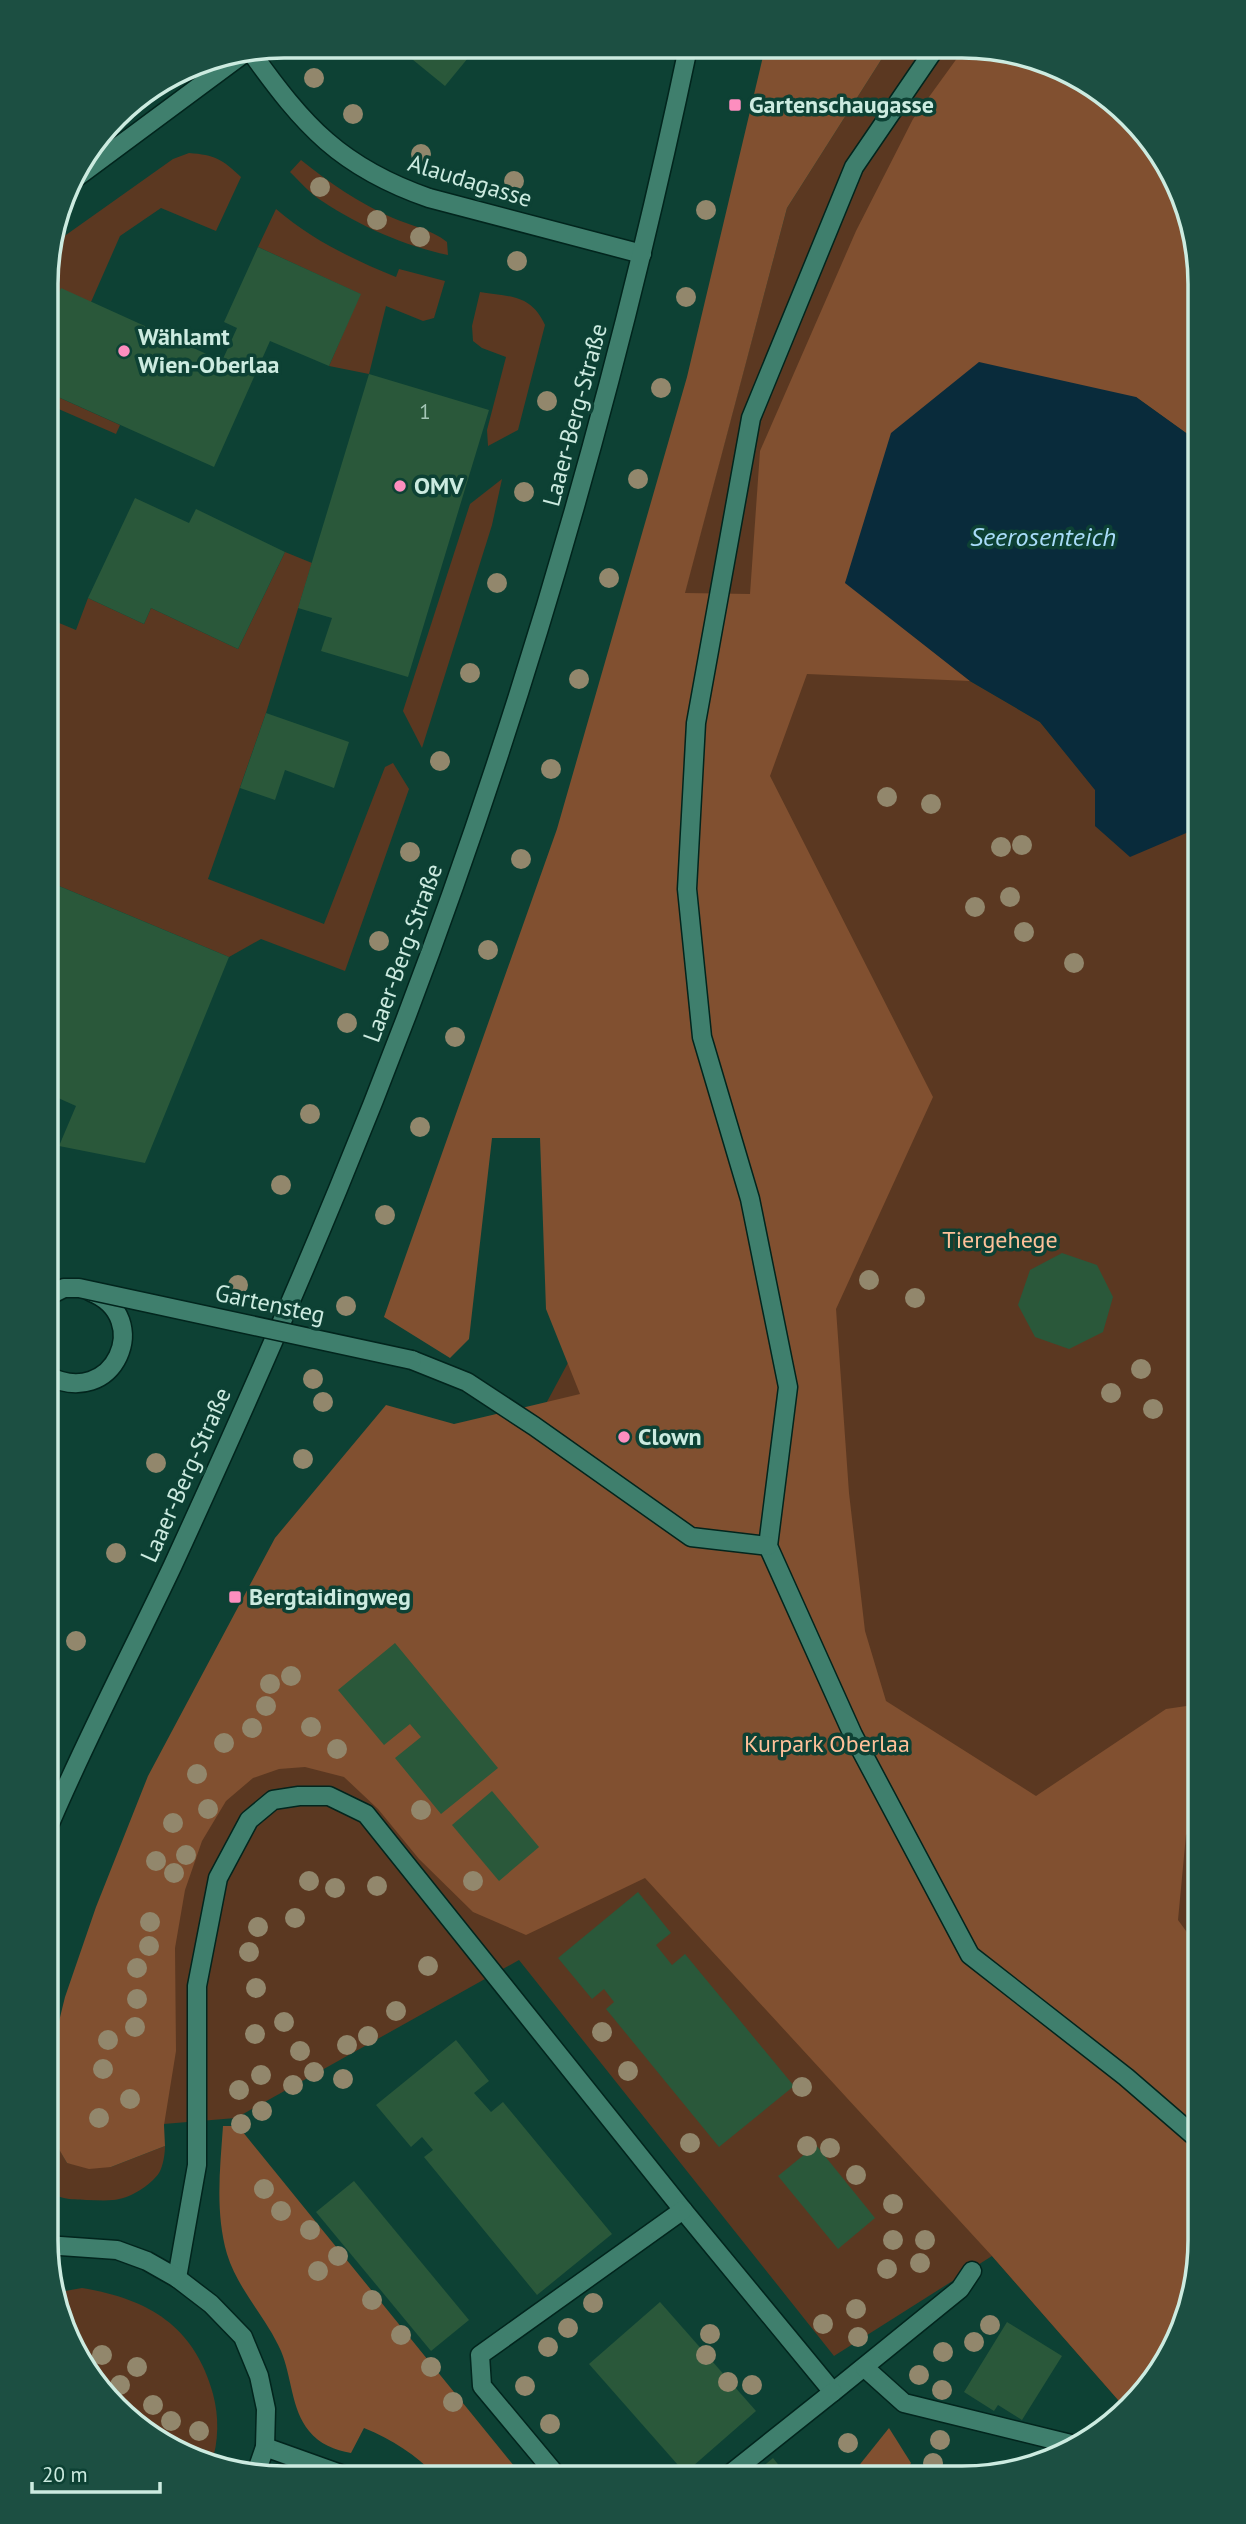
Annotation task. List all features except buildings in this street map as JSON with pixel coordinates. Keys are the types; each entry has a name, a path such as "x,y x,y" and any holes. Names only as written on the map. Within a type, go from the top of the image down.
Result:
{"street":[{"name":"Laaer-Berg-Straße","path":"58,1807 242,1411 338,1188 429,961 513,714 565,546 621,344 686,58"},
{"path":"929,58 854,167 751,418 696,723 687,890 702,1037 750,1199 788,1387 768,1546 853,1735 970,1955 1126,2077 1188,2131"},
{"name":"Alaudagasse","path":"257,60 285,100 330,146 401,188 429,198 642,254"},
{"path":"91,167 229,64"},
{"name":"Gartensteg","path":"58,1291 74,1286 95,1293 113,1307 123,1325 123,1337 115,1361 100,1377 80,1384 58,1380"},
{"name":"Gartensteg","path":"58,1291 64,1288 79,1288 412,1360 467,1382 691,1537 768,1546"},
{"path":"177,2278 197,2165 197,1986 218,1878 249,1820 273,1800 299,1796 329,1796 366,1814 683,2210 833,2392"},
{"path":"549,2466 482,2386 480,2355 683,2210"},
{"path":"58,2246 117,2250 146,2261 177,2278 211,2304 243,2337 259,2376 266,2409 265,2447 259,2464"},
{"path":"740,2466 866,2368 960,2289 972,2271"},
{"path":"866,2368 904,2403 1063,2442"},
{"path":"265,2447 318,2466"}],"green space":[{"path":"763,58 882,58 787,208 685,593 750,594 760,451 856,231 913,119 957,58 1006,62 1035,70 1088,96 1132,135 1150,158 1176,211 1188,269 1188,434 1136,397 845,582 970,681 807,674 770,776 933,1097 836,1309 849,1493 865,1631 886,1701 1036,1796 1166,1709 1188,1706 1188,1833 1178,1920 1188,1934 1188,2255 1184,2284 1165,2340 1142,2378 1119,2402 992,2256 645,1878 526,1935 473,1912 419,1859 378,1809 344,1777 305,1767 279,1769 253,1778 226,1801 202,1841 185,1890 175,1948 176,2051 164,2125 165,2146 111,2167 89,2169 67,2163 58,2148 58,2025 96,1907 148,1776 275,1538 386,1405 454,1424 580,1394 546,1309 540,1138 492,1138 469,1339 450,1358 384,1317 557,829 687,377"},
{"name":"Kurpark Oberlaa","path":"882,58 977,58 1006,62 1062,81 1111,114 1150,158 1165,184 1184,240 1188,269 1188,434 1136,397 970,681 1040,722 1096,790 1095,826 1188,830 1188,2255 1184,2284 1165,2340 1142,2378 1119,2402 992,2256 834,2356 519,1960 236,2118 103,2129 141,1871 534,1426 599,1305 670,647 787,208"},
{"path":"189,153 205,155 218,159 241,177 216,231 161,208 120,236 91,302 58,315 58,269 63,237 173,159"},
{"path":"301,160 368,206 441,238 447,242 448,255 383,234 322,201 290,172"},
{"path":"276,209 318,239 348,256 396,277 399,269 445,281 434,318 423,321 386,306 369,374 329,366 360,294 258,247"},
{"path":"480,292 510,296 526,302 533,307 545,325 518,430 488,446 487,430 506,357 482,348 473,341 472,326"},
{"path":"58,397 120,425 116,434 58,409"},
{"path":"502,479 492,525 422,748 403,711 470,504"},
{"path":"285,552 312,563 266,713 208,879 324,924 385,767 393,763 409,789 345,971 261,939 229,957 58,886 58,623 76,630 88,598 144,624 151,608 238,649"},
{"path":"223,2126 238,2126 514,2466 425,2466 403,2448 364,2428 351,2453 318,2440 309,2431 299,2413 281,2351 238,2280 227,2254 221,2222"},
{"path":"165,2146 160,2170 155,2178 132,2194 110,2200 59,2197 58,2147 67,2163 111,2167"},
{"path":"82,2288 128,2300 148,2308 181,2333 205,2370 213,2394 217,2429 214,2455 171,2436 146,2420 124,2400 104,2378 81,2340 64,2291"},
{"path":"889,2428 911,2463 909,2466 859,2466"}],"water":[{"name":"Seerosenteich","path":"979,362 1136,397 1188,434 1188,832 1130,857 1095,826 1095,790 1040,722 970,681 845,583 891,433"}],"place":[{"name":"Gartenschaugasse","path":"735,105"},
{"name":"Wählamt Wien-Oberlaa","path":"124,351"},
{"name":"OMV","path":"400,486"},
{"name":"Clown","path":"624,1437"},
{"name":"Bergtaidingweg","path":"235,1597"}],"park label":[{"name":"Tiergehege","path":"1000,1240"}]}
